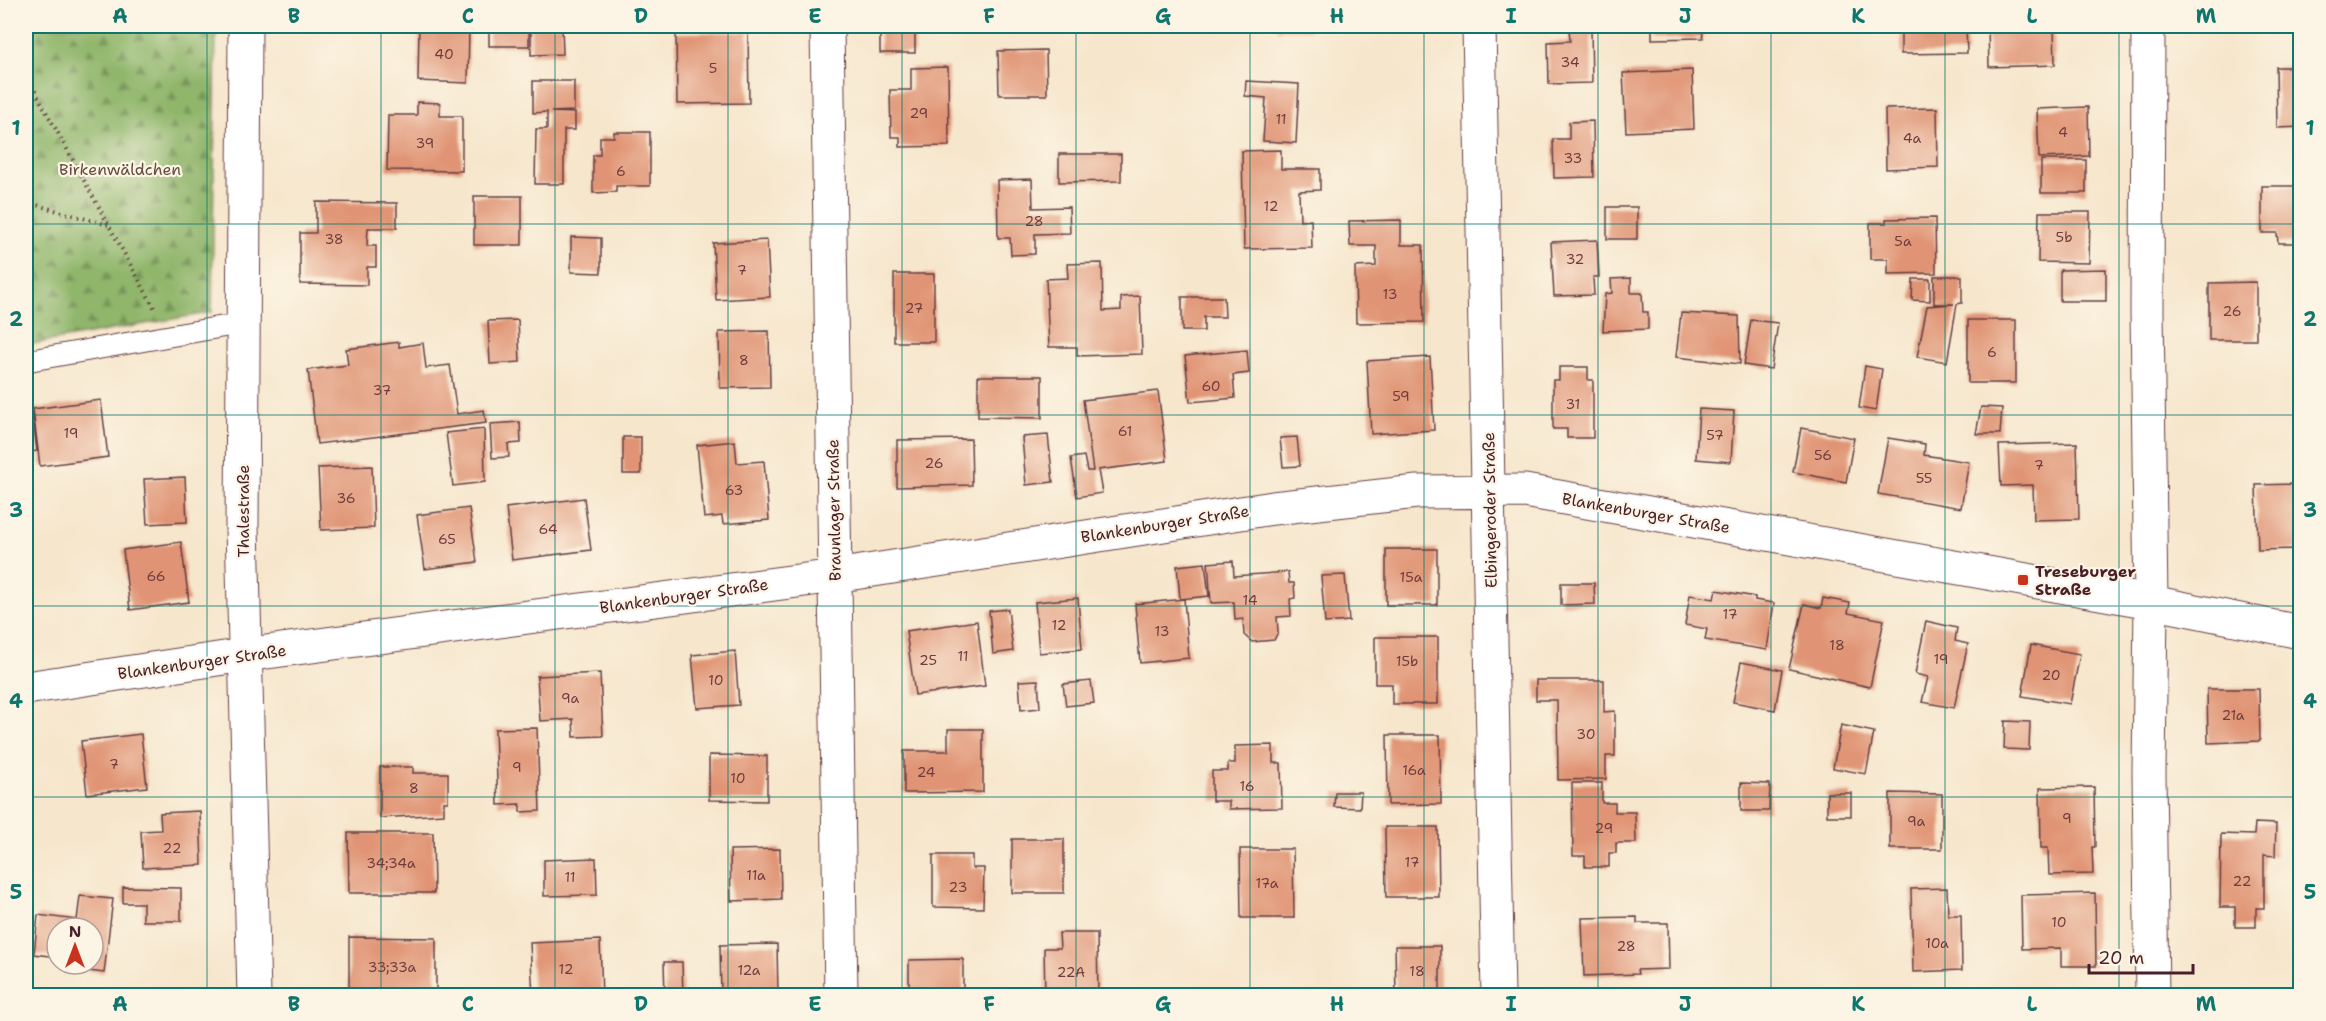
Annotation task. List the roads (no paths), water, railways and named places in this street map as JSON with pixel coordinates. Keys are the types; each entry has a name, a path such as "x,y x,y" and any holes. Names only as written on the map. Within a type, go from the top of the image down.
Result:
{"street":[{"name":"Thalestraße","path":"245,26 242,527 254,996"},
{"name":"Braunlager Straße","path":"826,26 841,996"},
{"name":"Elbingeroder Straße","path":"1479,26 1490,490 1498,996"},
{"path":"2148,26 2147,310 2151,602 2149,772 2152,996"},
{"name":"Blankenburger Straße","path":"26,688 244,655 835,576 1273,508 1417,492 1490,490 1525,491 2151,602 2301,632"}],"lane":[{"path":"26,361 244,322"}],"place":[{"name":"Treseburger Straße","path":"2023,580"}],"park label":[{"name":"Birkenwäldchen","path":"120,169"}]}
